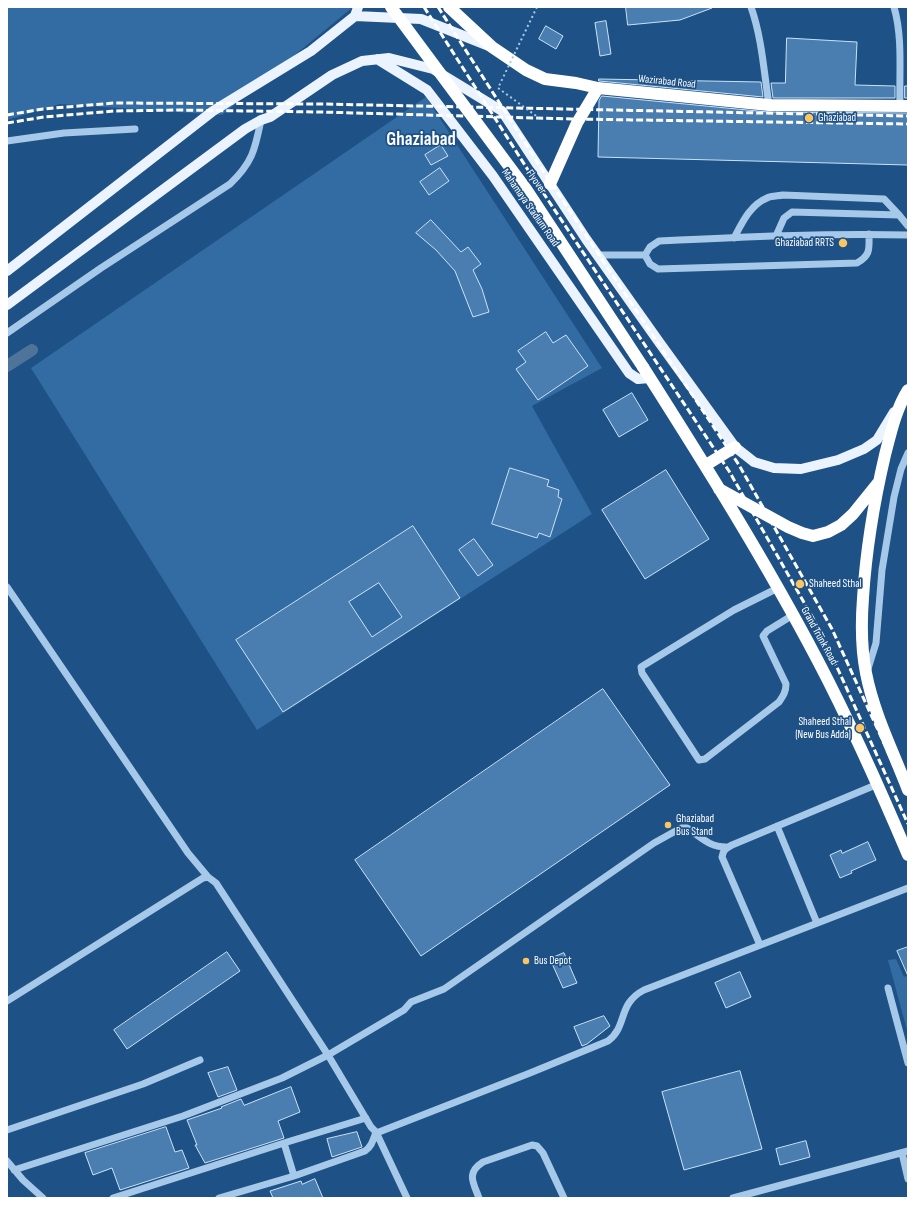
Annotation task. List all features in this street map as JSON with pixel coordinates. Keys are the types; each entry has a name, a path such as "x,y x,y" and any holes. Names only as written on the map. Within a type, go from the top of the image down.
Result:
{"highway":[{"name":"Flyover","path":"391,7 526,189 650,378"},
{"name":"Wazirabad Road","path":"449,7 492,47 526,70 545,79 598,88 769,105 904,106"},
{"path":"550,184 577,123 598,88"},
{"name":"Grand Trunk Road","path":"650,378 706,465 818,660 878,784 908,855"},
{"path":"908,390 900,402 878,482 865,564 861,631 866,674 879,721 908,790"},
{"path":"706,465 735,447"},
{"path":"719,489 788,527 813,536 828,532 840,525 853,514 878,482"}],"main road":[{"path":"7,271 213,111 311,51 356,11 421,19 492,47"},
{"path":"7,305 245,129 270,117 332,75 362,61 390,58 433,69 502,111 597,255 735,447 754,462 774,468 801,469 838,460 864,449 877,440 900,402"},
{"name":"Mahamaya Stadium Road","path":"378,59 427,90 493,176 629,373 638,379 650,378"}],"street":[{"path":"751,7 760,47 769,105"},
{"path":"894,7 899,44 904,106"},
{"path":"7,333 101,268 230,184 239,176 251,159 261,120"},
{"path":"7,141 64,133 135,129"},
{"path":"734,238 746,216 755,205 767,198 783,196 884,199 908,226"},
{"path":"776,236 784,218 792,212 899,215"},
{"path":"645,255 650,247 659,241 776,236 868,234 908,235"},
{"path":"645,255 650,264 658,269 857,263 864,259 869,251 868,234"},
{"path":"597,255 645,255"},
{"path":"866,674 874,654 876,643 882,570 894,497 901,470 908,453"},
{"path":"7,587 188,853 216,883 328,1055 371,1127 376,1132 407,1198"},
{"path":"778,588 734,610 641,668 642,673 699,760 705,760 779,702 784,696 786,684 763,636 767,631 793,615"},
{"path":"14,1170 216,1104 282,1078 328,1055 404,1010 412,1002 444,989 654,843 681,828 687,828 709,844 718,847 726,847 878,784"},
{"path":"778,826 817,923"},
{"path":"726,847 723,851 722,857 760,945"},
{"path":"7,1001 208,876"},
{"path":"376,1132 382,1131 530,1073 608,1041 615,1036 627,1005 635,994 908,888"},
{"path":"888,988 908,1063"},
{"path":"7,1130 143,1084 200,1060"},
{"path":"113,1198 366,1118"},
{"path":"219,1198 294,1176 364,1151 369,1148 376,1132"},
{"path":"284,1143 294,1176"},
{"path":"479,1198 472,1178 472,1172 477,1166 483,1162 532,1145 537,1146 543,1153 564,1198"},
{"path":"733,1198 905,1152 908,1180"},
{"path":"7,1161 14,1170 43,1198"}],"path":[{"path":"537,7 498,88 539,118"}],"shaded area":[{"path":"7,7 353,7 222,115 60,104 7,120"},
{"path":"426,97 602,368 532,406 592,514 257,730 31,368"},
{"path":"896,959 904,977 908,975 908,1034 888,960"}],"building":[{"path":"626,7 712,8 680,20 628,25"},
{"path":"606,21 611,54 600,56 595,23"},
{"path":"546,26 563,36 556,49 539,39"},
{"path":"787,38 857,42 855,85 895,86 895,98 773,98 771,83 785,83"},
{"path":"599,79 761,82 763,97 599,81"},
{"path":"905,86 908,86 908,98 905,98"},
{"name":"Ghaziabad","path":"602,96 768,112 908,113 908,165 598,157 599,101"},
{"path":"441,145 448,156 431,165 425,155"},
{"path":"440,168 449,181 429,195 420,182"},
{"path":"431,220 461,252 468,247 481,264 473,270 482,289 489,312 473,317 455,271 436,250 416,233"},
{"path":"546,332 553,343 566,335 588,366 538,400 516,369 526,362 518,351"},
{"path":"632,393 648,420 619,437 603,410"},
{"path":"510,468 549,480 547,486 559,490 558,497 562,499 550,537 539,533 537,538 492,524"},
{"path":"666,470 709,539 645,579 602,510"},
{"path":"413,526 460,598 283,712 236,640","holes":["379,583 402,617 372,637 349,602"]},
{"path":"474,539 493,565 478,576 459,550"},
{"path":"603,689 670,785 421,956 355,860"},
{"path":"868,842 876,860 851,871 852,873 840,878 830,855 841,850 842,853"},
{"path":"908,947 908,976 897,951"},
{"path":"227,952 240,971 127,1049 114,1030"},
{"path":"564,953 577,983 563,988 550,959"},
{"path":"740,972 751,997 726,1008 715,983"},
{"path":"604,1016 610,1026 587,1044 582,1046 574,1027"},
{"path":"228,1067 237,1090 218,1097 208,1073"},
{"path":"740,1071 762,1149 684,1170 662,1092"},
{"path":"291,1087 300,1112 278,1121 284,1138 205,1163 195,1145 197,1145 187,1120 222,1108 221,1107 241,1099 244,1105"},
{"path":"166,1127 175,1152 182,1150 189,1168 120,1190 112,1168 93,1175 85,1153"},
{"path":"357,1132 362,1147 332,1157 327,1139"},
{"path":"806,1141 810,1157 780,1165 776,1149"},
{"path":"315,1179 323,1198 273,1198 270,1191 301,1181 302,1184"}],"waterway":[{"path":"7,366 32,350"}],"railway":[{"path":"424,7 528,170 729,471 822,634 908,824"},
{"path":"438,7 538,163 739,465 832,629 908,796"},
{"path":"7,115 43,109 114,103 321,104 908,116"},
{"path":"7,123 44,117 114,111 177,110 321,112 572,119 908,124"}],"place":[{"name":"Ghaziabad","path":"809,118"},
{"name":"Ghaziabad RRTS","path":"843,243"},
{"name":"Shaheed Sthal","path":"800,584"},
{"name":"Shaheed Sthal (New Bus Adda)","path":"860,728"},
{"name":"Ghaziabad Bus Stand","path":"668,825"},
{"name":"Bus Depot","path":"526,961"}],"district":[{"name":"Ghaziabad","path":"421,140"}]}
